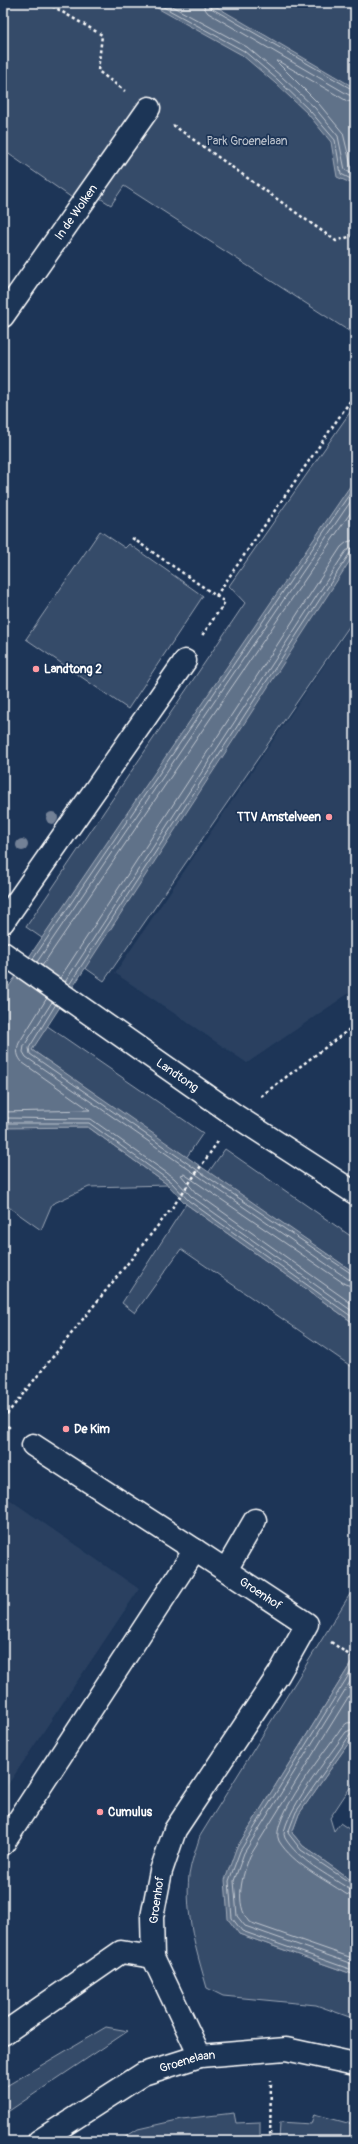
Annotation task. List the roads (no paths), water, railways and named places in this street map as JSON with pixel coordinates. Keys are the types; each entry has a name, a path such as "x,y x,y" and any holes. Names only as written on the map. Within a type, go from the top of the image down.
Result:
{"street":[{"name":"In de Wolken","path":"3,316 149,108"},
{"path":"3,922 185,661"},
{"name":"Landtong","path":"11,959 81,1010 236,1116 355,1193"},
{"name":"Groenhof","path":"33,1445 307,1624 279,1674 175,1830 161,1870 152,1917 153,1957 200,2056"},
{"path":"226,1570 255,1520"},
{"path":"3,1844 195,1550"},
{"path":"3,2034 120,1952 153,1957"},
{"name":"Groenelaan","path":"39,2141 143,2074 200,2056 286,2049 355,2064"}],"water":[{"path":"148,3 210,3 355,88 355,185 337,177 331,142 308,114 275,83 242,55"},
{"path":"355,479 355,553 32,1050 355,1273 355,1324 186,1204 168,1185 88,1127 3,1128 3,995"},
{"path":"355,1657 355,1734 299,1814 292,1833 303,1846 355,1883 355,1975 239,1934 228,1919 225,1880 236,1849"}],"place":[{"name":"Landtong 2","path":"36,669"},
{"name":"TTV Amstelveen","path":"329,817"},
{"name":"De Kim","path":"66,1429"},
{"name":"Cumulus","path":"100,1812"}],"park label":[{"name":"Park Groenelaan","path":"247,141"}]}
